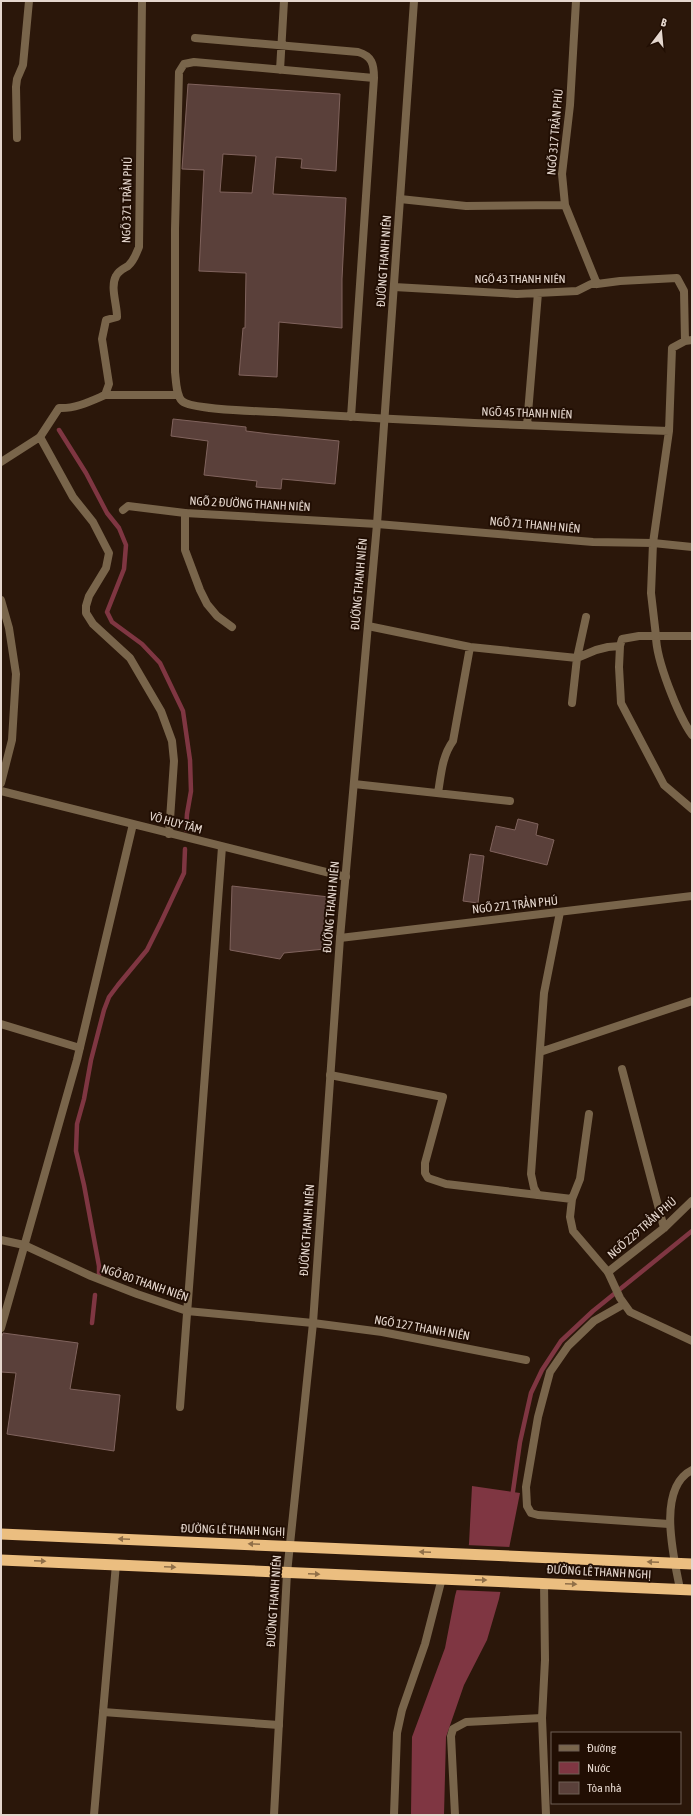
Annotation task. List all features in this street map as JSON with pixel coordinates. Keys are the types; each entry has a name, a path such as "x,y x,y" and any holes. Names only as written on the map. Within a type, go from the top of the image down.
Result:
{"highway":[{"name":"ĐƯỜNG LÊ THANH NGHỊ","path":"1,1534 692,1564"},
{"path":"1,1560 116,1564 287,1573 442,1578"},
{"name":"ĐƯỜNG LÊ THANH NGHỊ","path":"442,1578 458,1580 504,1580 692,1590"}],"street":[{"path":"17,138 16,87 17,79 23,65 29,1"},
{"name":"NGÕ 371 TRẦN PHÚ","path":"105,395 109,384 102,339 106,320 117,317 117,307 114,295 115,277 121,269 128,266 134,260 139,247 142,1"},
{"path":"280,70 284,1"},
{"name":"ĐƯỜNG THANH NIÊN","path":"274,1815 287,1573 312,1323 340,938 377,524 414,1"},
{"name":"NGÕ 317 TRẦN PHÚ","path":"576,1 570,105 562,174 565,205 597,284"},
{"path":"195,38 358,52 367,55 372,61 374,78 351,417"},
{"path":"1,462 40,437 59,408 65,409 88,403 105,395 178,394 175,372 175,229 179,72 184,64 194,62 374,78"},
{"path":"400,199 466,206 565,205"},
{"name":"NGÕ 43 THANH NIÊN","path":"394,287 517,294 577,291 597,284 620,281 677,278 684,291 688,340"},
{"path":"527,426 538,293"},
{"path":"688,340 672,348 669,431 653,543 650,593 656,642 662,667 685,725 692,735"},
{"name":"NGÕ 45 THANH NIÊN","path":"178,394 182,401 193,405 384,420 669,431"},
{"path":"40,437 73,496 93,522 109,554 106,568 86,606 86,613 93,624 130,658 161,711 172,741 174,761 169,834"},
{"name":"NGÕ 2 ĐƯỜNG THANH NIÊN","path":"123,510 128,506 185,513 377,524"},
{"path":"185,513 185,550 200,590 206,604 217,616 232,627"},
{"name":"NGÕ 71 THANH NIÊN","path":"377,524 593,542 653,543 692,547"},
{"path":"1,600 9,628 16,674 12,740 1,783"},
{"path":"572,703 577,658 586,617"},
{"path":"368,626 470,647 577,658 596,650 620,646"},
{"path":"692,636 629,637 622,639 620,646 621,703 664,785 692,809"},
{"path":"438,793 447,749 453,741 470,647"},
{"path":"354,784 510,801"},
{"name":"VÕ HUY TÂM","path":"1,792 346,877"},
{"path":"1,1328 80,1048 134,824"},
{"path":"180,1407 222,847"},
{"name":"NGÕ 271 TRẦN PHÚ","path":"340,938 480,920 692,896"},
{"path":"538,1195 534,1188 531,1174 544,993 560,912"},
{"path":"540,1052 692,1001"},
{"path":"1,1024 80,1048"},
{"path":"622,1069 664,1228"},
{"path":"330,1075 443,1097 425,1163 425,1173 428,1178 446,1184 572,1200"},
{"path":"589,1114 580,1179 572,1200 570,1216 573,1230 608,1272 622,1301 630,1312 692,1341"},
{"name":"NGÕ 229 TRẦN PHÚ","path":"608,1272 664,1228 692,1201"},
{"name":"NGÕ 80 THANH NIÊN","path":"1,1240 24,1245 91,1276 187,1311 312,1323"},
{"path":"622,1301 594,1321 568,1346 550,1372 538,1417 526,1487 527,1506 531,1513 538,1515 669,1524"},
{"name":"NGÕ 127 THANH NIÊN","path":"312,1323 382,1332 526,1360"},
{"path":"680,1589 669,1524 674,1489 688,1472 692,1470"},
{"path":"94,1815 116,1564"},
{"path":"394,1815 397,1733 402,1710 425,1644 442,1578"},
{"path":"544,1583 545,1660 542,1718 546,1815"},
{"path":"103,1712 279,1725"},
{"path":"455,1815 451,1736 453,1729 466,1722 542,1718"}],"water":[{"path":"472,1486 520,1493 499,1599 487,1640 464,1685 446,1737 444,1815 411,1815 412,1737 445,1648 455,1596 469,1544"}],"pier":[{"path":"466,1545 510,1547 502,1592 455,1590"}],"building":[{"path":"188,84 340,94 336,171 301,168 302,159 276,157 273,194 346,198 342,279 342,328 279,322 277,377 239,375 243,328 245,328 246,273 199,271 204,170 182,169","holes":["223,154 256,156 252,193 220,192"]},
{"path":"173,419 246,427 246,431 339,441 335,484 282,479 281,489 256,487 257,481 204,475 208,441 171,436"},
{"path":"518,819 538,824 536,835 554,840 547,865 490,851 496,826 515,830"},
{"path":"470,854 484,856 478,903 463,901"},
{"path":"232,886 329,897 325,949 284,953 280,959 230,950"},
{"path":"3,1333 78,1343 70,1389 120,1395 114,1451 7,1434 16,1373 1,1372 1,1338"}],"waterway":[{"path":"59,430 86,473 107,513 119,528 126,545 124,569 107,612 112,622 142,644 160,663 183,711 190,760 191,791 186,830"},
{"path":"99,1277 99,1266 76,1151 77,1124 84,1099 91,1060 104,1010 109,997 147,950 184,873 185,849"},
{"path":"512,1498 520,1442 531,1393 542,1370 561,1341 593,1311 692,1231"},
{"path":"92,1323 95,1295"}]}
